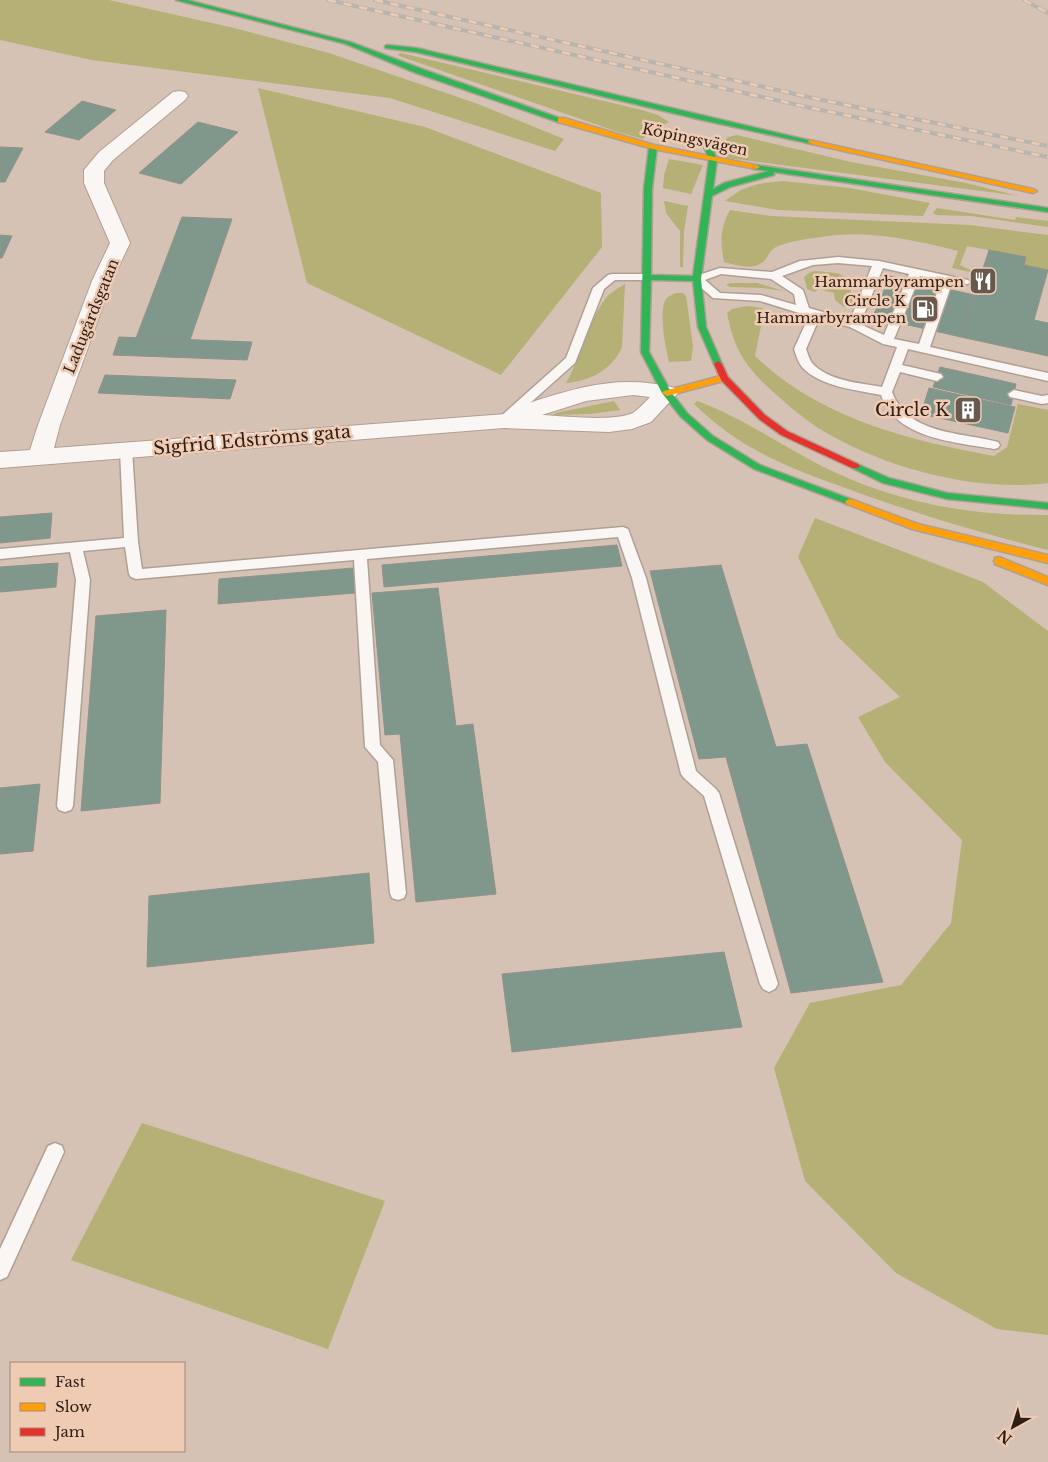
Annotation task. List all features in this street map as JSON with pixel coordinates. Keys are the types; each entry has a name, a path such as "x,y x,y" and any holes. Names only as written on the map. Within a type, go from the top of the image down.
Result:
{"main road":[{"name":"Köpingsvägen","path":"179,0 348,43 419,71 553,118 653,147 713,160 779,171 1048,210"},
{"name":"Köpingsvägen","path":"348,43 416,50 702,118 943,170 1048,195"},
{"path":"553,118 615,148"},
{"path":"686,128 702,118 713,160 697,279 702,327 724,378 762,417 784,433 886,481 947,496 1047,505"},
{"path":"670,138 653,147 648,189 645,352 667,393 684,415 710,438 757,467 916,527 1048,581"},
{"path":"637,168 648,189"},
{"path":"707,196 727,185 779,171"},
{"path":"647,277 697,279"},
{"path":"667,393 724,378"},
{"path":"916,527 1048,559"}],"street":[{"name":"Ladugårdsgatan","path":"40,456 49,425 102,281 120,242 94,184 94,170 106,156 179,96"},
{"name":"Sigfrid Edströms gata","path":"504,421 553,402 616,388 667,393"},
{"name":"Sigfrid Edströms gata","path":"0,460 504,421 609,425 632,422 643,417 667,393"}],"lane":[{"path":"774,276 798,265 825,259 879,264 964,282"},
{"path":"854,325 879,264"},
{"path":"697,279 720,271 774,276 799,292 803,309"},
{"path":"887,341 916,271"},
{"path":"504,421 571,360 598,288 612,277 647,277"},
{"path":"923,349 948,278"},
{"path":"697,279 717,296 761,298 854,325 887,341 1048,377"},
{"path":"816,313 800,349 806,364 822,375 854,386 886,392"},
{"path":"904,345 886,392 892,408 923,429 994,445"},
{"path":"896,367 937,377"},
{"path":"1014,394 1042,400 1048,399"},
{"path":"126,450 136,574 622,532 639,578 689,774 711,792 769,984"},
{"path":"0,554 132,542"},
{"path":"65,806 82,580 75,547"},
{"path":"360,554 373,747 385,760 398,893"},
{"path":"0,1270 56,1152"}],"shaded area":[{"path":"0,0 109,0 234,28 329,53 478,104 564,139 555,151 390,98 92,60 0,40"},
{"path":"401,53 642,110 658,115 669,122 652,131 643,139 399,56 398,54"},
{"path":"258,88 425,127 601,193 602,247 501,375 307,283"},
{"path":"737,135 851,162 966,183 1019,196 727,158 726,139"},
{"path":"669,159 703,165 691,194 663,188 664,175"},
{"path":"783,181 850,188 930,203 923,216 778,210 725,201 746,188"},
{"path":"664,201 688,206 684,231 683,267 680,267 680,231 666,213"},
{"path":"937,208 1015,220 1016,217 1048,221 1048,227 971,216 936,215 933,213"},
{"path":"730,210 771,216 970,225 1048,235 1048,270 1024,265 1026,257 967,246 960,265 979,274 952,268 958,251 890,237 855,234 798,240 787,243 776,247 760,264 750,267 739,266 724,262 723,229"},
{"path":"814,271 844,276 849,285 853,304 844,307 835,300 834,293 819,289 815,292 807,289 804,277"},
{"path":"730,283 757,283 784,291 726,285"},
{"path":"625,284 622,347 618,355 606,368 592,377 566,383 599,308 608,296"},
{"path":"676,293 683,293 686,296 693,346 691,361 669,362 667,355 663,317 664,303 666,299"},
{"path":"747,306 762,308 764,311 755,356 807,396 867,424 930,443 994,456 1007,447 1018,404 1048,410 1048,483 994,484 937,476 882,459 825,432 774,393 744,359 734,338 727,313 732,309"},
{"path":"614,401 620,410 590,414 553,415 556,413"},
{"path":"697,401 753,427 806,458 868,486 944,507 1022,515 1048,515 1048,550 976,531 906,509 792,467 771,458 732,436 694,404"},
{"path":"815,518 983,582 1048,631 1048,1335 997,1329 896,1273 805,1181 774,1068 810,1003 901,985 951,923 962,840 885,762 858,717 900,697 838,637 798,557"},
{"path":"142,1123 385,1201 328,1349 71,1260"}],"building":[{"path":"82,101 116,110 79,140 45,132"},
{"path":"198,122 238,132 181,184 139,173"},
{"path":"0,147 23,148 5,182 0,182"},
{"path":"182,217 232,219 190,340 136,338"},
{"path":"0,235 12,236 2,258 0,258"},
{"path":"989,250 1026,257 1024,265 1048,270 1034,320 1048,323 1048,356 961,337"},
{"path":"890,276 974,295 961,337 873,317"},
{"path":"119,337 252,342 247,360 113,355"},
{"name":"Circle K","path":"940,367 1016,384 1011,405 933,387"},
{"path":"105,375 236,380 230,399 98,393"},
{"name":"Circle K","path":"929,388 1015,407 1008,433 921,414"},
{"path":"52,513 50,538 0,543 0,517"},
{"path":"617,545 622,566 384,587 382,565"},
{"path":"58,563 56,587 0,592 0,567"},
{"path":"721,565 776,747 807,744 883,982 791,993 726,757 699,759 650,571"},
{"path":"354,568 355,593 218,604 219,579"},
{"path":"438,588 456,726 473,724 496,894 416,902 400,734 385,735 372,593"},
{"path":"166,610 160,803 81,811 96,616"},
{"path":"40,784 33,851 0,854 0,788"},
{"path":"369,873 374,943 147,967 149,896"},
{"path":"724,952 742,1027 512,1052 502,974"}],"railway":[{"path":"328,0 816,109 1048,157"},
{"path":"375,0 822,100 1048,146"},
{"path":"1024,0 1048,13"}],"traffic: fast":[{"path":"179,0 348,43 419,71 561,120"},
{"path":"387,47 416,50 702,118 812,142"},
{"path":"707,144 713,160 697,279 702,327 718,364"},
{"path":"653,147 648,189 645,352 667,393 684,415 710,438 757,467 850,502"},
{"path":"756,167 1048,210"},
{"path":"707,196 727,185 771,173"},
{"path":"647,277 697,279"},
{"path":"855,466 886,481 947,496 1048,506"}],"traffic: slow":[{"path":"561,120 653,147 756,167"},
{"path":"812,142 1033,191"},
{"path":"667,393 724,378"},
{"path":"850,502 916,527 1048,559"},
{"path":"999,561 1048,581"}],"traffic: jam":[{"path":"718,364 724,378 762,417 784,433 855,466"}],"place":[{"name":"Hammarbyrampen","path":"983,281"},
{"name":"Circle K Hammarbyrampen","path":"925,309"},
{"name":"Circle K","path":"968,410"}]}
